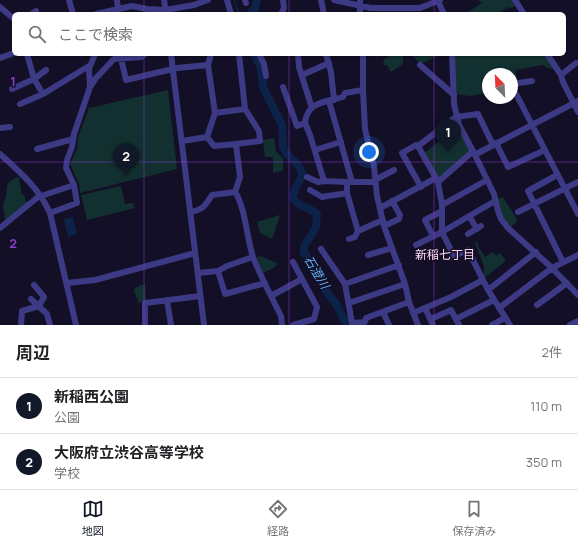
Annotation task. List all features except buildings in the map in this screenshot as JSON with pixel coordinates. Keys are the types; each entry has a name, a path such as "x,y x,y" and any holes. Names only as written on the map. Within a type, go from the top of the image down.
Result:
{"street":[{"path":"69,0 72,12"},
{"path":"117,0 118,8"},
{"path":"164,0 166,12"},
{"path":"109,12 133,3 147,9 166,12 208,0"},
{"path":"227,0 230,12"},
{"path":"283,0 283,12"},
{"path":"321,0 324,12"},
{"path":"334,0 360,3 371,8 420,8 439,0 443,12"},
{"path":"515,0 523,12"},
{"path":"0,6 12,18"},
{"path":"0,58 12,54"},
{"path":"28,56 34,79 43,94"},
{"path":"90,87 89,66 93,56"},
{"path":"50,213 77,203 74,184 66,168 82,108 90,87 96,78 114,59 142,56"},
{"path":"171,56 204,325"},
{"path":"207,137 215,113 208,65 210,56"},
{"path":"207,137 214,146 260,141 259,132 246,109 239,56"},
{"path":"261,56 266,76"},
{"path":"298,56 299,67 312,108"},
{"path":"327,56 329,63 332,100 349,182 347,193 358,231 355,237 349,239"},
{"path":"363,56 365,129 374,166 380,208 405,284 409,302 418,325"},
{"path":"452,56 454,95 458,125 474,153 494,194 498,211 508,228 536,252 578,295"},
{"path":"548,56 576,102 578,112"},
{"path":"121,58 126,80 173,69 208,65"},
{"path":"302,75 329,63"},
{"path":"561,75 576,63"},
{"path":"420,65 454,95"},
{"path":"20,104 43,94 89,66"},
{"path":"12,89 34,79 46,70"},
{"path":"518,84 532,82"},
{"path":"283,87 297,126 305,123"},
{"path":"324,180 305,123 306,116 312,108 320,102 343,97 345,93 363,90"},
{"path":"518,97 578,214"},
{"path":"380,208 421,186 437,180 471,153 478,153 576,102"},
{"path":"215,113 246,109"},
{"path":"421,186 402,153 416,145 418,146 456,117 478,114 508,167 545,150"},
{"path":"0,128 10,127"},
{"path":"182,141 207,137"},
{"path":"37,149 73,139"},
{"path":"315,150 341,142"},
{"path":"235,192 240,177 236,144"},
{"path":"418,146 437,180 442,208 442,232 454,256 468,250 488,290 510,325"},
{"path":"0,154 30,181 41,196 50,213 76,325"},
{"path":"308,177 318,182 324,180 349,182 375,181 394,170"},
{"path":"557,175 528,191 564,262"},
{"path":"433,236 425,220 487,180"},
{"path":"518,212 578,182"},
{"path":"0,228 41,196 74,184"},
{"path":"310,190 322,198 332,194 336,195 347,193"},
{"path":"190,212 197,211 204,207 212,195 235,192"},
{"path":"235,192 239,198 253,257 280,316 282,325"},
{"path":"358,231 399,218 400,215 392,201"},
{"path":"416,245 496,201"},
{"path":"468,234 479,228 469,216"},
{"path":"368,255 392,248"},
{"path":"321,250 345,284 352,324 365,322 366,318 409,302"},
{"path":"488,290 536,252"},
{"path":"67,283 95,280 195,253"},
{"path":"499,308 552,268 578,255"},
{"path":"198,273 218,271 227,266 253,257"},
{"path":"293,262 317,307 314,319 293,325"},
{"path":"345,284 398,265"},
{"path":"218,271 225,294 265,284"},
{"path":"271,296 302,280"},
{"path":"413,313 451,297 483,280"},
{"path":"537,305 548,301 567,283"},
{"path":"349,302 405,284"},
{"path":"22,325 22,311 39,306 44,297 34,285"},
{"path":"145,325 145,304 200,296"},
{"path":"31,299 47,314 50,324 42,325"},
{"path":"167,300 170,325"},
{"path":"425,308 432,322 451,310 457,322 494,300"},
{"path":"383,312 389,325"},
{"path":"492,325 505,318"},
{"path":"570,325 578,321"}],"green space":[{"path":"478,0 514,0 517,5 511,8 508,7 500,12 468,12 482,3"},
{"path":"389,56 403,56 403,64 391,72 387,65 383,65 384,60"},
{"path":"413,56 438,56 420,64"},
{"path":"453,56 546,56 554,69 543,65 518,69 518,68 482,68 482,93 470,96 456,94"},
{"path":"168,90 177,169 80,193 79,184 70,164 77,149 78,137 89,108"},
{"path":"458,127 471,151 439,178 424,153"},
{"path":"274,138 276,152 283,158 283,171 273,173 273,157 265,157 263,140"},
{"path":"19,177 22,195 24,195 27,204 5,222 3,205 7,186 8,183"},
{"path":"121,186 125,204 133,203 135,208 87,220 81,195"},
{"path":"503,197 518,221 509,228 503,220 496,200"},
{"path":"280,215 272,239 260,233 257,222"},
{"path":"477,241 478,246 485,257 493,252 496,256 500,253 506,261 484,278 484,266 475,243"},
{"path":"260,256 277,263 275,267 263,273 257,257"},
{"path":"145,285 146,300 139,303 134,291 135,288"}],"water":[{"path":"73,217 77,234 68,237 64,219"}],"waterway":[{"path":"234,0 238,12"},
{"name":"石澄川","path":"252,12 255,8 257,0"},
{"name":"石澄川","path":"255,56 260,66 264,89 282,125 283,147 286,153 301,170 302,176 295,189 293,198 295,201 317,214 316,227 304,247 304,253 317,270 326,291 336,304 346,325"}],"place":[{"name":"新稲西公園","path":"448,152"},
{"name":"大阪府立渋谷高等学校","path":"126,176"}],"district":[{"name":"新稲七丁目","path":"445,254"}]}
